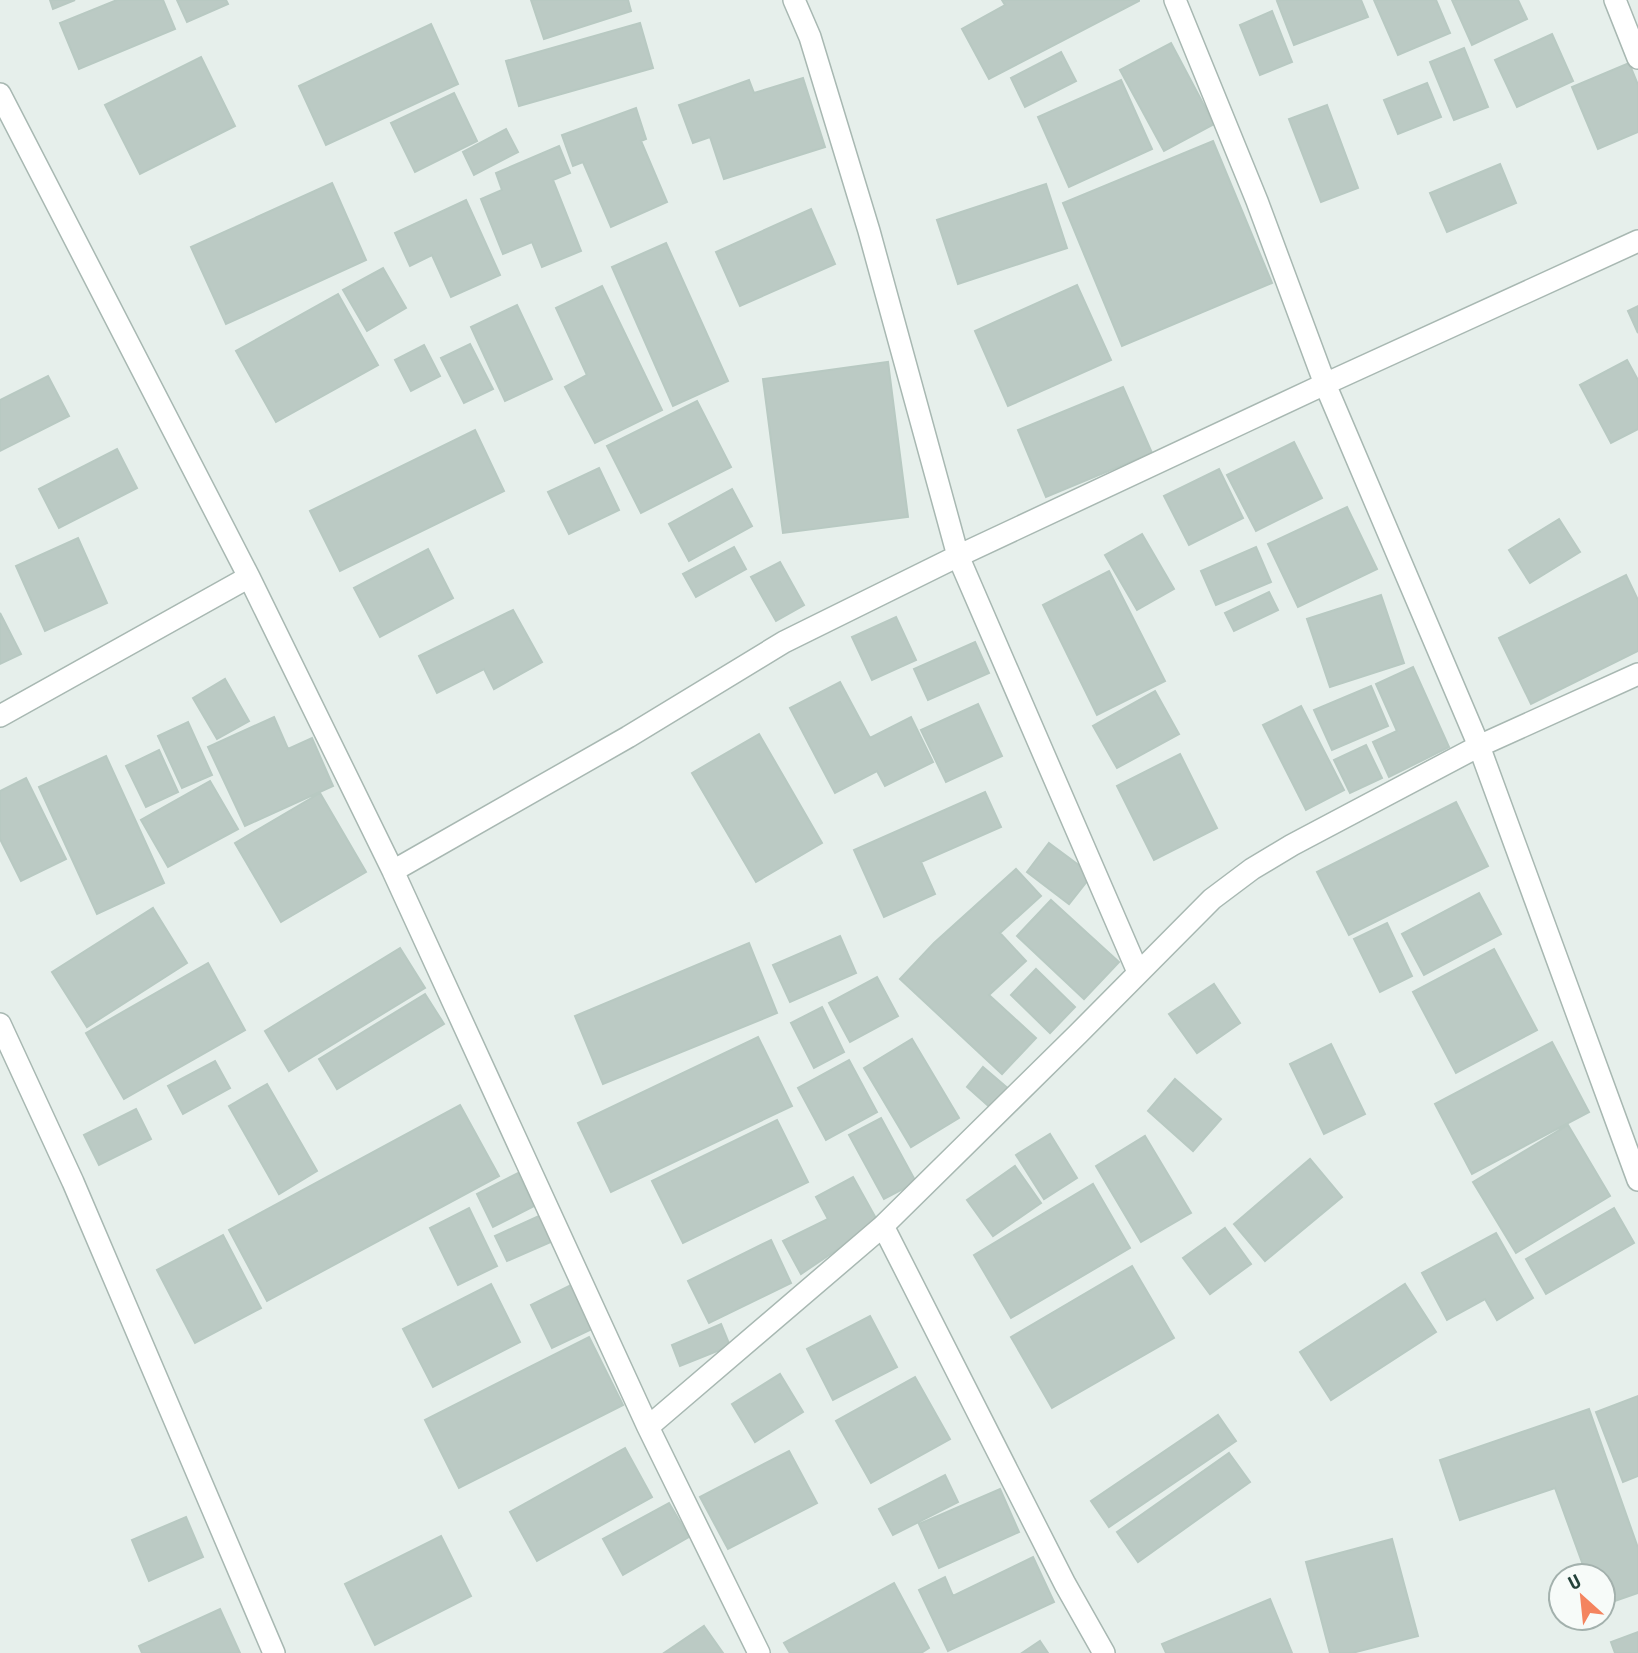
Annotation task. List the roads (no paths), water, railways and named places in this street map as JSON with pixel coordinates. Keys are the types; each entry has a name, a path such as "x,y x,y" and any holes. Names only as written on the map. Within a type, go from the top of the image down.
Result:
{"street":[{"path":"794,0 810,37 869,230 958,556 1139,972"},
{"path":"1177,0 1325,384 1479,746 1638,1180"},
{"path":"1615,0 1638,58"},
{"path":"0,94 249,577 393,871 648,1427 759,1653"},
{"path":"393,871 628,737 784,642 958,556 1638,241"},
{"path":"0,716 249,577"},
{"path":"648,1427 883,1226 1212,899 1252,869 1292,845 1479,746 1638,674"},
{"path":"0,1024 74,1182 274,1653"},
{"path":"883,1226 1065,1584 1104,1653"}]}
